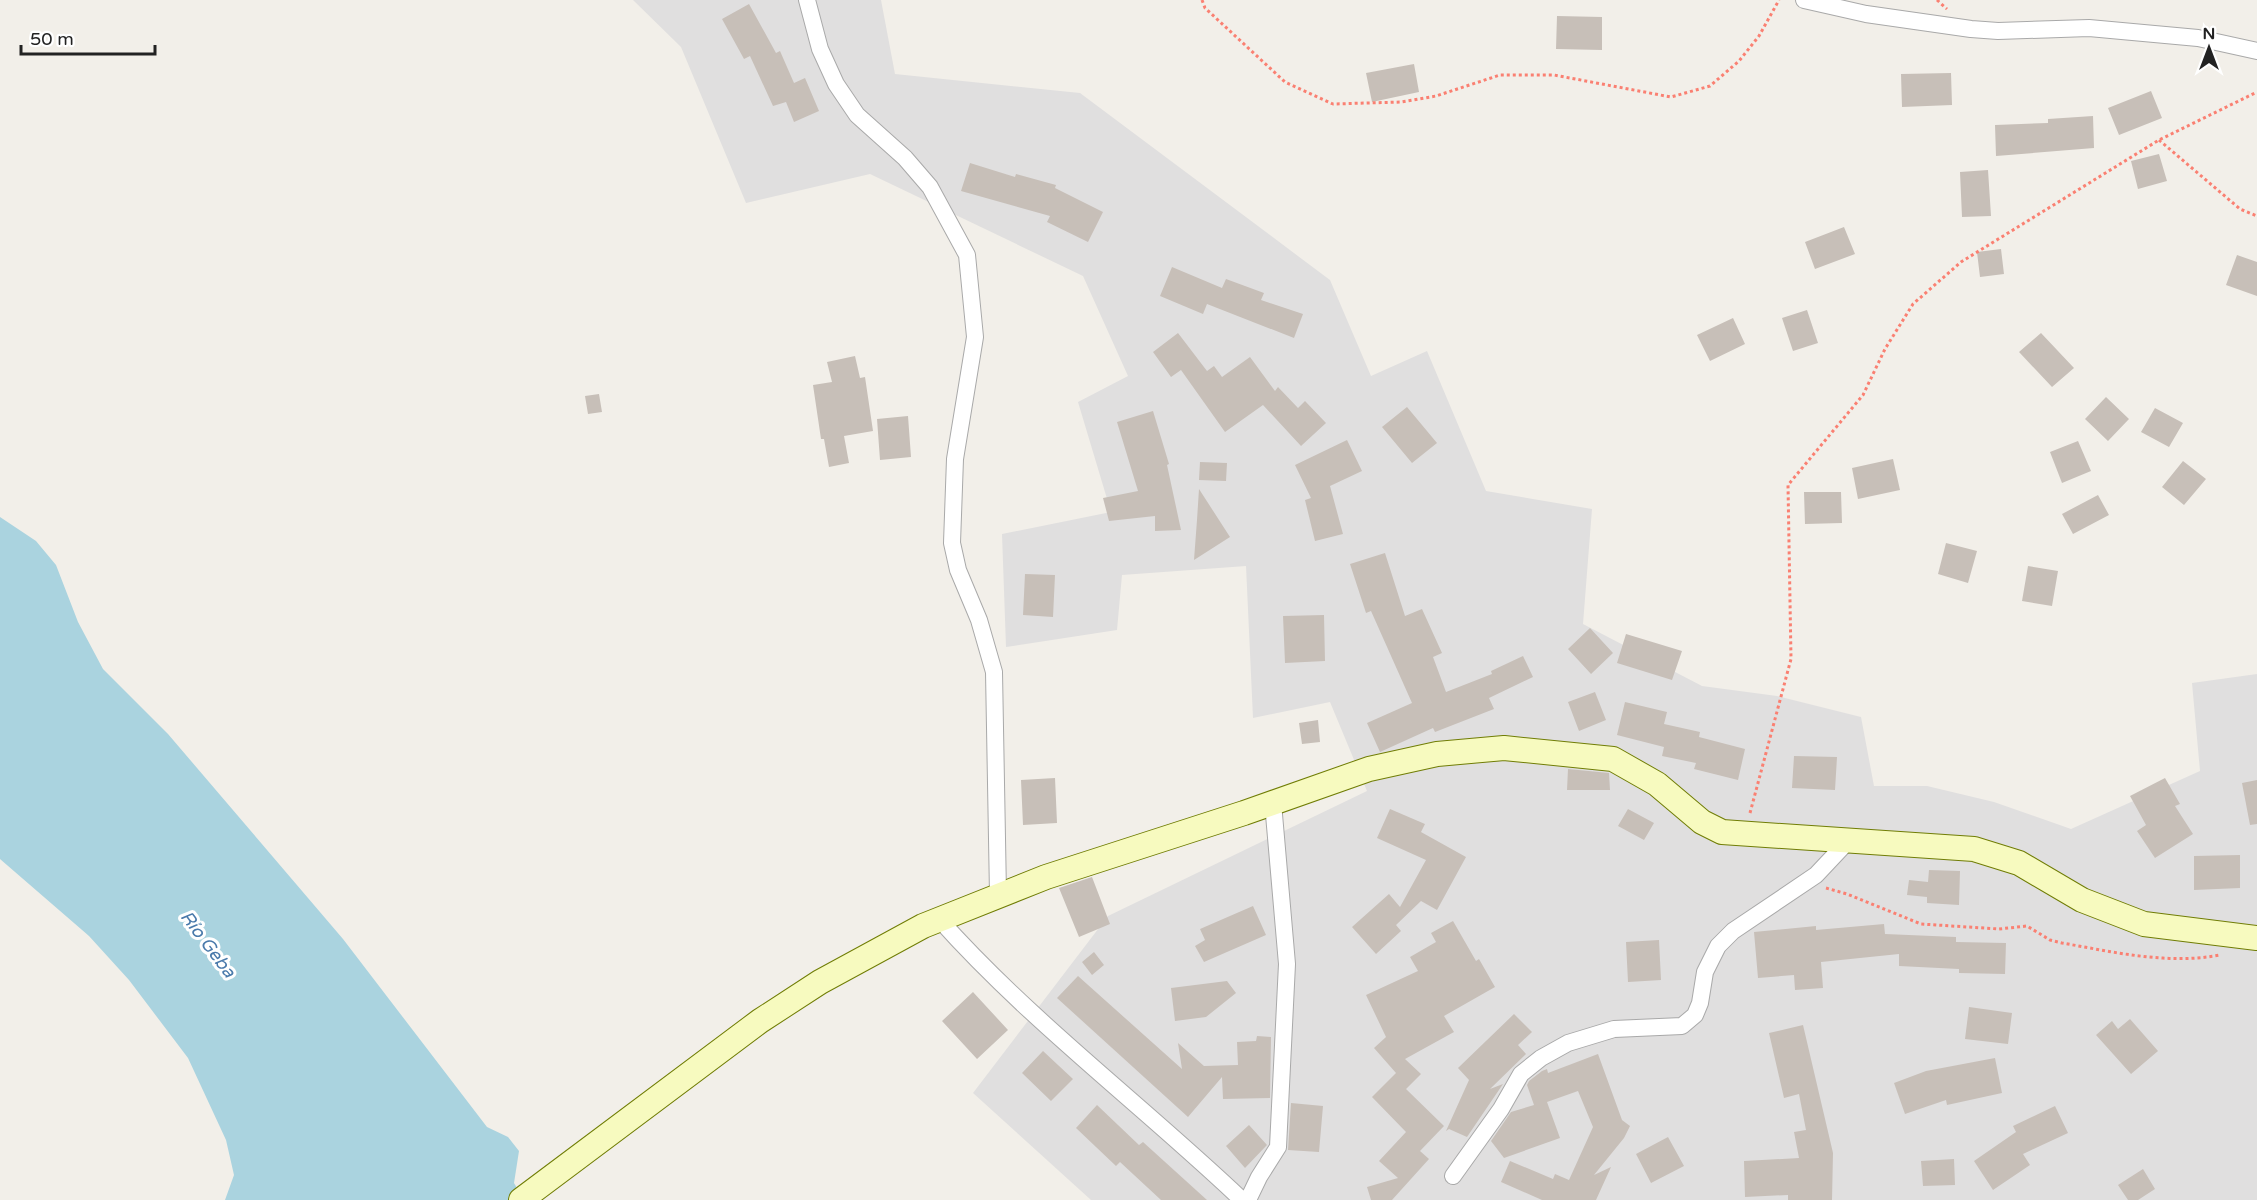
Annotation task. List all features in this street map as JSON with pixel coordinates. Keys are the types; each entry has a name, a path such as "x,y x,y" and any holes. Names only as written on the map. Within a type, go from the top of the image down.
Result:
{"street":[{"path":"807,0 820,49 836,84 857,115 905,158 930,187 967,255 975,337 955,459 951,543 958,570 979,620 994,672 998,894"},
{"path":"1804,0 1866,14 1971,29 2020,31 2089,28 2198,38 2257,51"},
{"path":"521,1200 760,1021 820,982 939,919 998,894 1090,861 1273,803 1369,769 1402,760 1465,750 1504,748 1613,759 1657,784 1702,822 1722,832 1974,849 2000,855 2019,863 2082,900 2144,924 2257,938"},
{"path":"1248,1200 1278,1147 1287,964 1273,803"},
{"path":"1453,1176 1501,1109 1521,1074 1568,1043 1614,1029 1683,1026 1695,1015 1700,1003 1705,972 1718,946 1734,931 1816,875 1848,841"},
{"path":"939,919 1033,1014 1189,1150 1242,1200"}],"path":[{"path":"1202,0 1205,8 1285,82 1333,104 1401,102 1436,96 1500,75 1554,75 1671,97 1710,86 1739,61 1759,36 1779,0"},
{"path":"1744,835 1791,659 1788,485 1863,395 1885,348 1913,304 1961,262 2159,140 2257,92"},
{"path":"2159,140 2240,209 2257,216"},
{"path":"1816,875 1828,890 1847,894 1920,924 1999,929 2027,926 2050,940 2153,958 2196,960 2226,954"}],"shaded area":[{"path":"633,0 881,0 895,74 1080,93 1330,280 1371,376 1427,351 1486,491 1592,509 1583,624 1702,686 1777,696 1861,717 1874,786 1927,786 1994,802 2071,829 2200,771 2192,683 2257,674 2257,1200 1091,1200 973,1093 1108,916 1367,791 1330,702 1253,718 1246,566 1122,575 1117,630 1006,647 1002,534 1111,512 1078,402 1128,376 1083,276 870,174 746,203 681,47"}],"water":[{"name":"Río Geba","path":"0,517 36,541 56,565 78,622 103,669 168,734 343,939 487,1127 508,1137 519,1151 514,1183 524,1200 225,1200 234,1175 226,1140 188,1058 129,980 89,936 0,859"}],"building":[{"path":"749,4 776,53 780,51 794,83 805,78 819,111 794,122 786,102 773,106 750,56 744,59 722,19"},
{"path":"1557,16 1602,17 1602,50 1556,49"},
{"path":"1414,64 1419,92 1372,102 1366,73"},
{"path":"1951,73 1952,105 1902,107 1901,74"},
{"path":"2151,91 2162,118 2119,135 2108,108"},
{"path":"2093,116 2094,148 1996,156 1995,125 2048,123 2048,119"},
{"path":"2159,154 2167,181 2138,189 2131,161"},
{"path":"970,163 1015,177 1016,174 1056,185 1055,188 1103,212 1088,242 1047,222 1050,216 961,191"},
{"path":"1988,170 1991,216 1962,217 1960,172"},
{"path":"1844,227 1855,254 1815,269 1805,242"},
{"path":"2001,249 2004,274 1980,277 1977,252"},
{"path":"2237,255 2257,262 2257,296 2226,285"},
{"path":"1172,267 1222,288 1226,279 1264,293 1261,300 1303,314 1294,338 1207,304 1203,314 1160,296"},
{"path":"1807,310 1818,343 1793,351 1782,318"},
{"path":"1733,318 1745,344 1710,361 1697,335"},
{"path":"1178,333 1207,371 1214,366 1222,377 1250,357 1275,391 1278,387 1298,408 1305,401 1326,423 1301,446 1263,405 1225,432 1181,370 1171,377 1153,352"},
{"path":"2041,333 2074,368 2052,387 2019,352"},
{"path":"855,356 860,378 865,377 873,431 844,436 849,463 829,467 824,439 821,439 813,385 832,382 827,362"},
{"path":"599,394 602,412 588,414 585,396"},
{"path":"2106,397 2129,419 2108,441 2085,419"},
{"path":"1407,407 1437,443 1412,463 1382,427"},
{"path":"2155,408 2183,423 2169,447 2141,432"},
{"path":"1153,411 1169,464 1167,465 1181,530 1155,531 1155,516 1109,521 1103,498 1138,491 1117,422"},
{"path":"908,416 911,457 880,460 877,419"},
{"path":"1347,440 1362,471 1330,486 1343,534 1315,541 1305,500 1311,498 1295,465"},
{"path":"2078,441 2091,471 2062,483 2050,452"},
{"path":"1893,459 1900,490 1858,499 1852,468"},
{"path":"2183,461 2206,479 2184,505 2162,487"},
{"path":"1200,462 1227,463 1226,481 1199,480"},
{"path":"1199,489 1230,537 1194,560 1197,520"},
{"path":"1804,492 1841,492 1842,523 1805,524"},
{"path":"2098,495 2109,515 2073,534 2062,514"},
{"path":"1946,543 1977,551 1968,583 1938,574"},
{"path":"1385,553 1405,616 1422,609 1442,653 1433,657 1446,692 1492,674 1491,671 1523,656 1533,677 1489,698 1494,709 1435,732 1433,728 1380,752 1367,723 1412,703 1371,611 1366,613 1350,564"},
{"path":"2028,566 2058,571 2052,606 2022,601"},
{"path":"1025,574 1055,575 1053,617 1023,615"},
{"path":"1324,615 1325,661 1285,663 1283,616"},
{"path":"1590,628 1613,653 1591,674 1568,649"},
{"path":"1626,634 1682,651 1672,680 1617,663"},
{"path":"1595,692 1606,720 1579,731 1568,702"},
{"path":"1625,702 1667,712 1664,724 1700,732 1699,737 1745,749 1738,780 1694,769 1696,763 1662,756 1664,747 1617,735"},
{"path":"1318,720 1320,742 1302,744 1299,723"},
{"path":"1794,756 1837,757 1835,790 1792,788"},
{"path":"1568,769 1609,773 1610,790 1567,790"},
{"path":"1055,778 1057,823 1023,825 1021,780"},
{"path":"2165,778 2180,804 2175,806 2193,834 2155,858 2137,831 2146,825 2130,796"},
{"path":"2257,780 2257,824 2250,825 2242,783"},
{"path":"1390,809 1425,824 1421,832 1466,857 1437,910 1421,901 1396,925 1401,931 1376,954 1352,927 1389,894 1400,907 1426,860 1377,838"},
{"path":"1628,809 1654,823 1644,840 1618,826"},
{"path":"2240,855 2240,888 2194,890 2194,856"},
{"path":"1929,870 1960,871 1959,905 1927,903 1927,897 1907,895 1909,880 1928,882"},
{"path":"1092,877 1110,924 1079,937 1059,888"},
{"path":"1253,906 1266,935 1204,962 1195,946 1205,940 1200,929"},
{"path":"1453,921 1476,961 1479,959 1495,987 1444,1016 1454,1032 1405,1059 1421,1074 1406,1089 1444,1126 1420,1151 1429,1159 1392,1200 1371,1200 1367,1187 1398,1178 1379,1161 1406,1132 1372,1097 1396,1073 1374,1048 1386,1037 1366,995 1418,971 1410,957 1436,942 1431,933"},
{"path":"1884,924 1885,934 1956,937 1956,942 2006,943 2005,974 1959,973 1959,969 1899,966 1899,954 1821,962 1823,988 1795,990 1794,975 1758,978 1754,932 1816,926 1816,930"},
{"path":"1659,940 1661,980 1628,982 1626,942"},
{"path":"1094,952 1104,965 1092,975 1082,962"},
{"path":"1078,976 1182,1069 1178,1043 1204,1066 1238,1065 1237,1042 1256,1041 1257,1036 1271,1037 1270,1098 1223,1099 1222,1077 1188,1117 1057,998"},
{"path":"1227,981 1236,993 1206,1017 1175,1021 1171,988"},
{"path":"973,992 1008,1030 977,1059 942,1021"},
{"path":"1969,1007 2012,1013 2008,1044 1965,1039"},
{"path":"1514,1014 1532,1032 1518,1045 1526,1054 1490,1089 1503,1084 1467,1137 1449,1129 1446,1131 1469,1080 1458,1068"},
{"path":"2130,1019 2158,1051 2131,1074 2096,1035 2112,1021 2118,1029"},
{"path":"1803,1025 1833,1153 1832,1200 1788,1200 1788,1195 1745,1197 1744,1161 1799,1158 1794,1132 1806,1130 1799,1094 1784,1098 1769,1033"},
{"path":"1043,1051 1073,1079 1051,1101 1022,1073"},
{"path":"1598,1054 1622,1120 1630,1126 1624,1138 1594,1175 1611,1167 1596,1200 1542,1200 1501,1182 1510,1161 1553,1179 1555,1174 1569,1180 1593,1127 1578,1091 1547,1102 1560,1138 1504,1158 1491,1141 1511,1112 1534,1105 1527,1085 1529,1081 1547,1069 1548,1073"},
{"path":"1995,1058 2002,1093 1947,1105 1946,1100 1905,1114 1894,1083 1926,1071"},
{"path":"1291,1103 1323,1106 1319,1152 1288,1150"},
{"path":"1097,1105 1139,1145 1143,1142 1207,1200 1161,1200 1120,1162 1116,1166 1076,1128"},
{"path":"2055,1106 2068,1133 2023,1154 2030,1165 1993,1190 1974,1161 2016,1132 2013,1126"},
{"path":"1249,1125 1267,1145 1245,1168 1226,1146"},
{"path":"1668,1137 1684,1166 1651,1183 1636,1154"},
{"path":"1954,1159 1955,1185 1923,1186 1921,1161"},
{"path":"2143,1169 2155,1189 2138,1200 2128,1200 2118,1185"}]}
